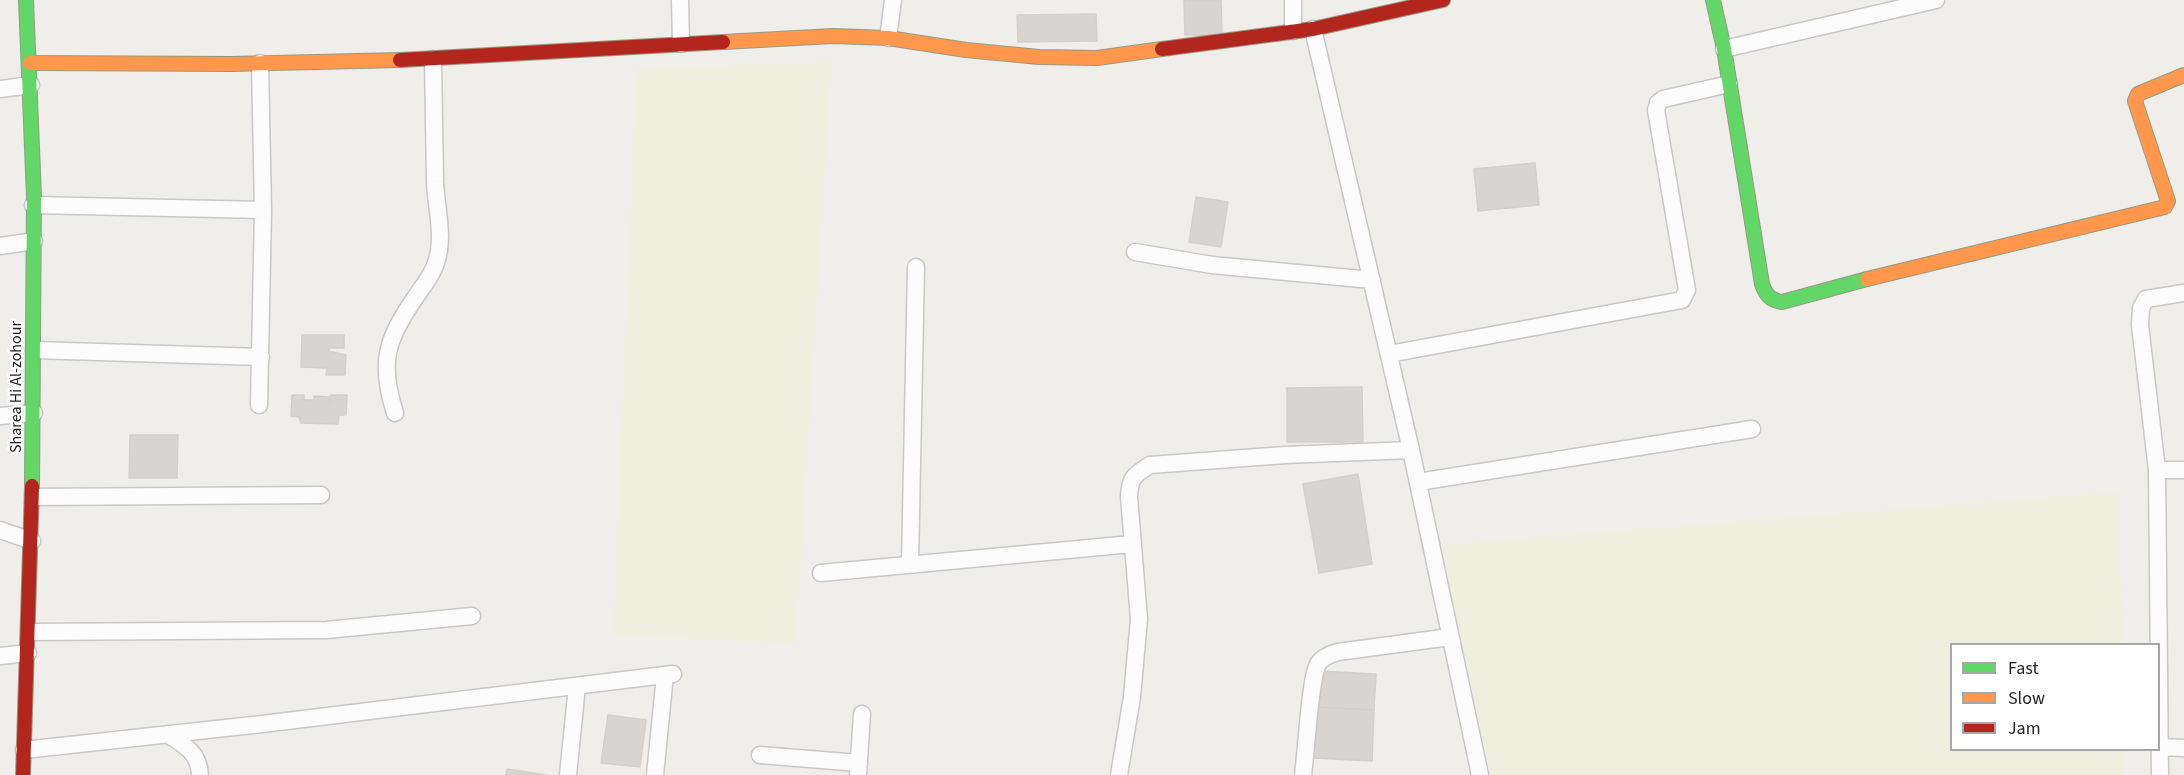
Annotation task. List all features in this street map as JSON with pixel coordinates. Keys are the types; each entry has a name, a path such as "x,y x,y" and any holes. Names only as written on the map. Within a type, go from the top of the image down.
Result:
{"street":[{"name":"Sharea Hi Al-zohour","path":"23,775 30,632 34,413 31,85 26,0"},
{"path":"680,0 681,44"},
{"path":"888,38 893,0"},
{"path":"1293,0 1293,31"},
{"path":"30,63 260,63 433,59 833,36 888,38 966,50 1029,56 1097,58 1313,29 1443,0"},
{"path":"1713,0 1724,50 1762,284 1766,295 1772,301 1782,302 1875,277 2164,207 2168,201 2163,181 2135,101 2138,94 2184,75"},
{"path":"1724,50 1936,0"},
{"path":"1313,29 1411,450 1480,775"},
{"path":"395,413 388,392 386,365 388,349 396,327 436,264 439,248 435,184 433,59"},
{"path":"259,405 262,210 260,63"},
{"path":"1389,354 1682,300 1687,290 1656,110 1658,103 1663,99 1729,84"},
{"path":"0,89 31,85"},
{"path":"33,205 262,210"},
{"path":"0,246 34,241"},
{"path":"1135,252 1212,266 1372,280"},
{"path":"910,564 916,267"},
{"path":"2159,643 2157,470 2140,325 2141,308 2146,298 2184,293"},
{"path":"34,350 261,357"},
{"path":"0,416 34,413"},
{"path":"1418,482 1752,429"},
{"path":"1119,775 1132,697 1139,619 1132,544 1130,484 1134,475 1150,465 1285,455 1411,450"},
{"path":"2157,470 2184,470"},
{"path":"33,497 321,495"},
{"path":"0,530 32,541"},
{"path":"821,573 1132,544"},
{"path":"30,632 326,630 472,616"},
{"path":"1303,775 1318,663 1338,652 1450,637"},
{"path":"0,656 28,653"},
{"path":"24,750 669,674 655,775"},
{"path":"568,775 577,686"},
{"path":"760,755 859,769 862,714"},
{"path":"167,734 194,754 200,775"},
{"path":"2160,775 2160,747 2184,748"}],"green space":[{"path":"832,62 796,643 613,635 636,69"},
{"path":"2119,492 2123,643 1950,643 1950,751 2126,751 2126,775 1491,775 1439,545"}],"building":[{"path":"1184,0 1221,0 1222,35 1185,35"},
{"path":"1096,14 1097,41 1018,42 1017,15"},
{"path":"1535,163 1539,205 1478,211 1474,169"},
{"path":"1196,197 1228,202 1221,247 1189,242"},
{"path":"302,335 344,335 344,348 329,348 329,351 346,355 345,375 326,375 327,368 301,367"},
{"path":"1362,387 1363,442 1287,442 1287,388"},
{"path":"292,395 304,395 304,400 314,400 314,396 330,397 330,403 331,395 347,395 346,415 339,415 338,424 301,423 299,417 291,416"},
{"path":"130,435 178,435 177,478 129,478"},
{"path":"1358,474 1372,564 1319,573 1303,484"},
{"path":"1319,671 1376,674 1374,710 1316,707"},
{"path":"1316,707 1374,710 1372,761 1312,758"},
{"path":"608,715 646,720 640,767 601,763"},
{"path":"507,769 546,775 506,775"}],"traffic: fast":[{"path":"26,0 34,197 32,486"},
{"path":"1713,0 1724,49 1765,291 1774,300 1782,302 1867,279"}],"traffic: slow":[{"path":"723,42 833,36 888,38 966,50 1039,57 1097,58 1162,49"},
{"path":"30,63 232,64 400,60"},
{"path":"1867,279 2165,207 2168,201 2135,101 2138,94 2184,75"}],"traffic: jam":[{"path":"1162,49 1313,29 1443,0"},
{"path":"400,60 723,42"},
{"path":"23,775 32,486"}]}
